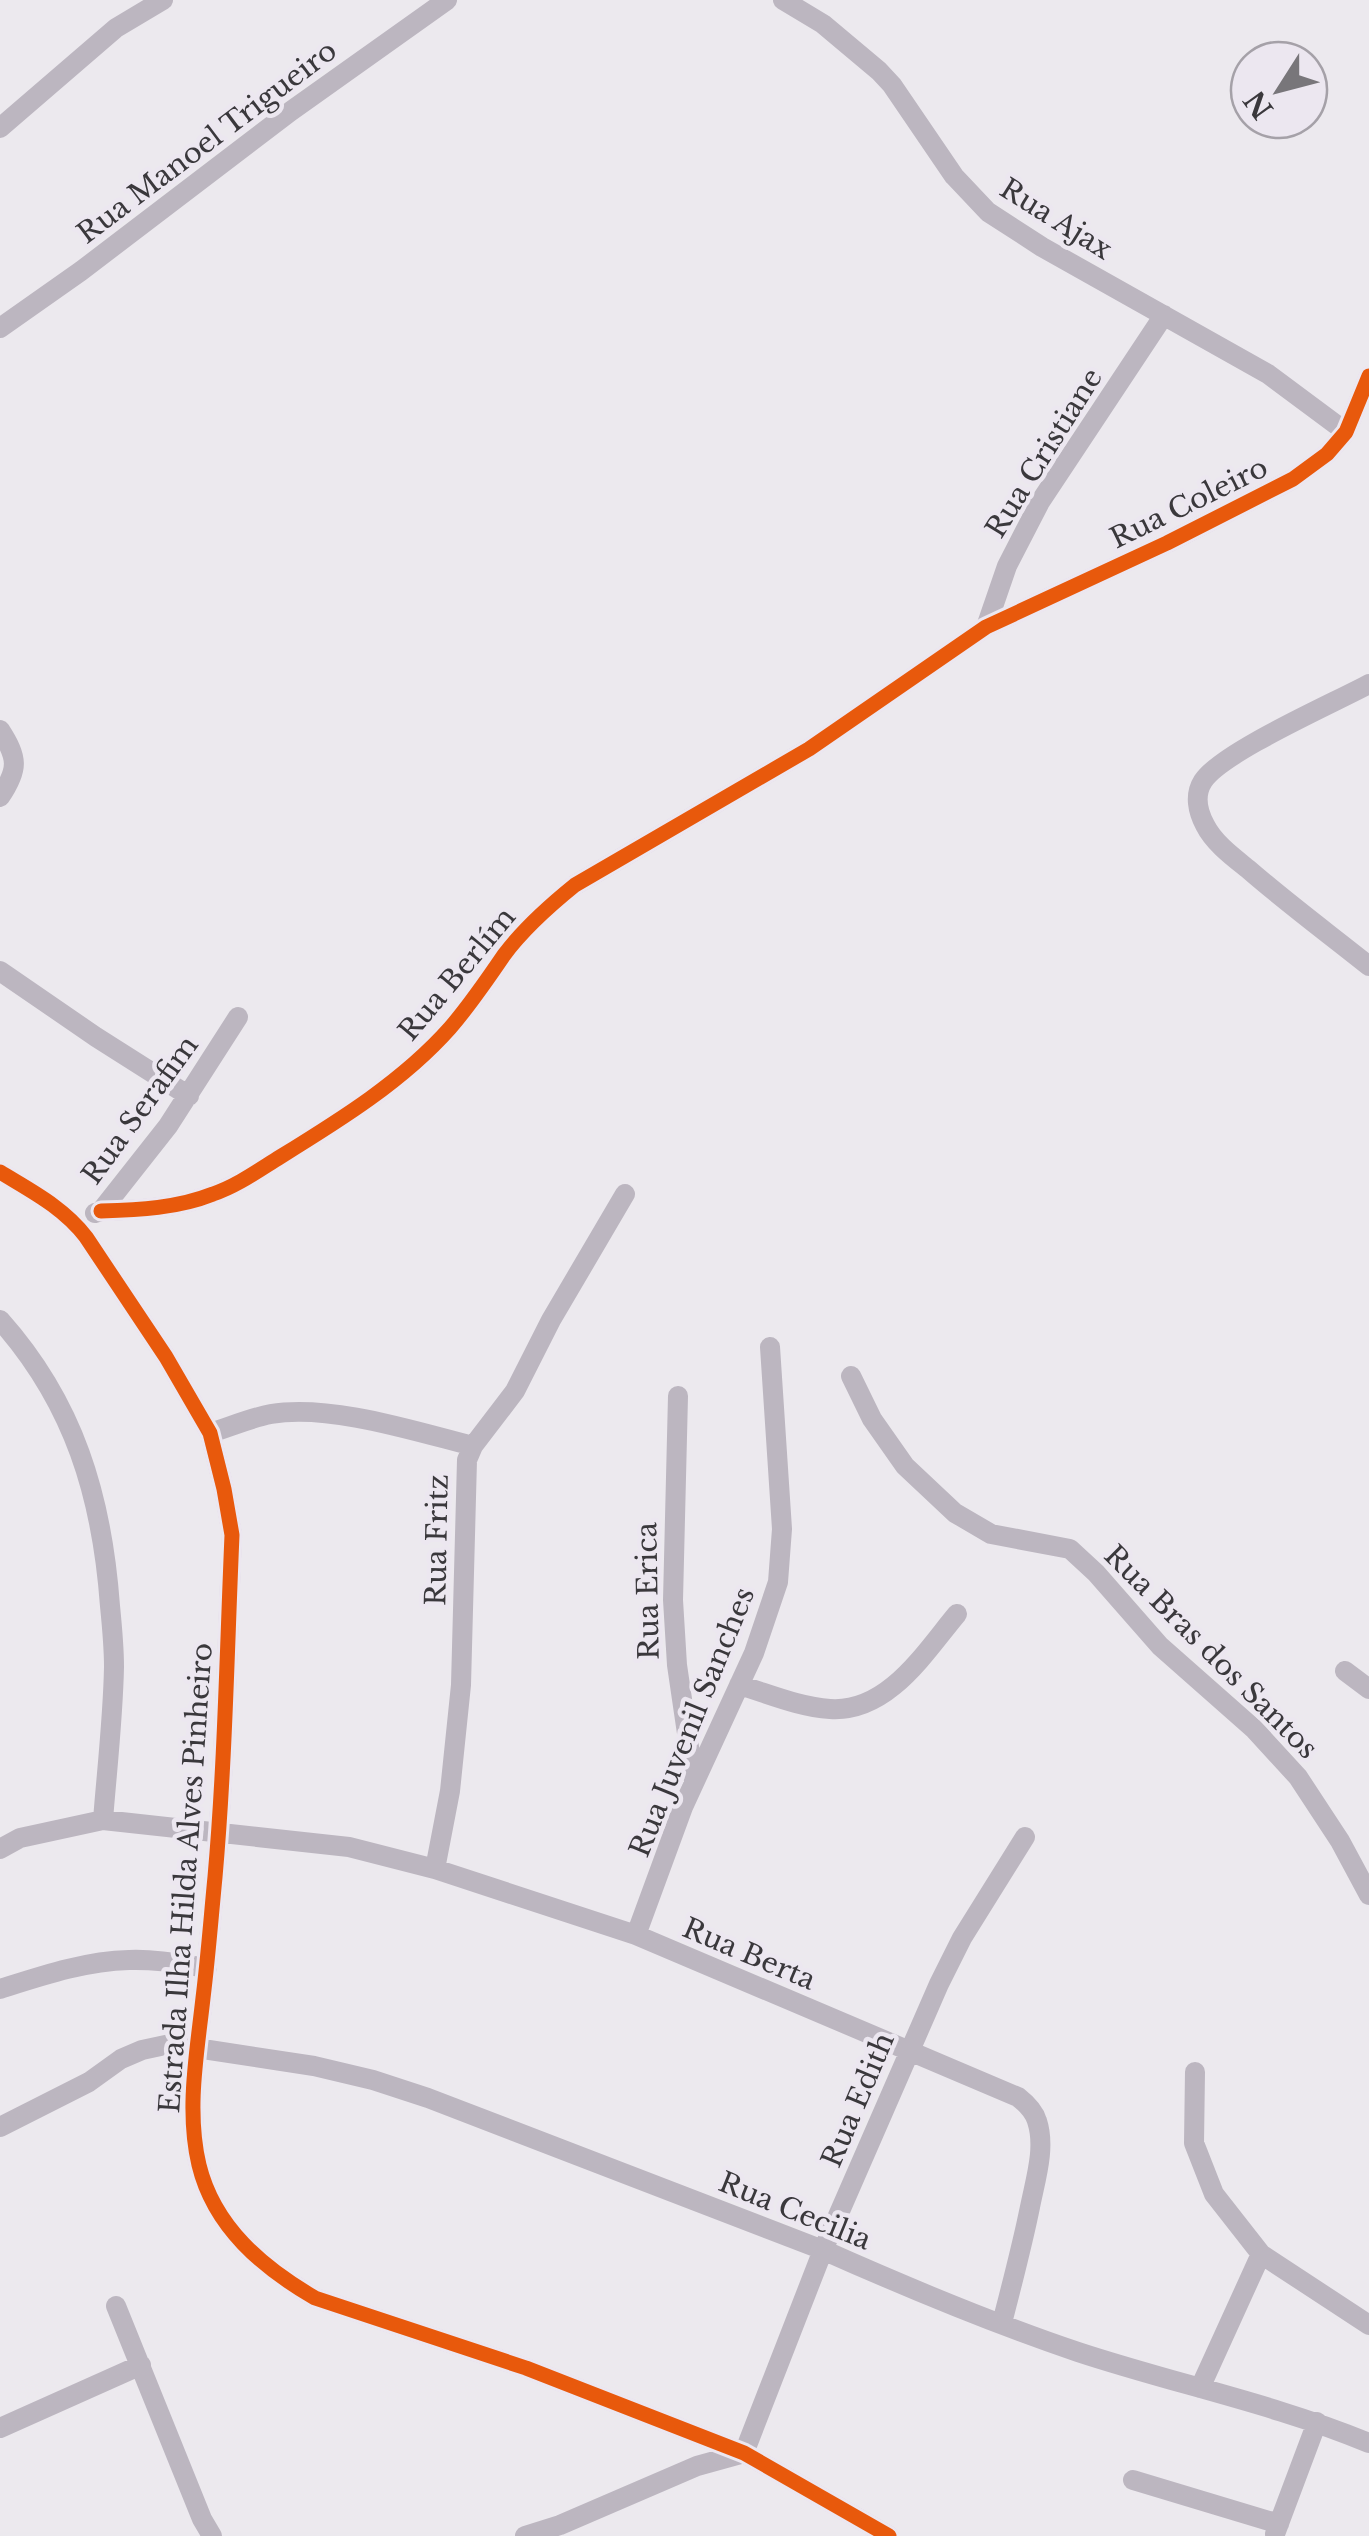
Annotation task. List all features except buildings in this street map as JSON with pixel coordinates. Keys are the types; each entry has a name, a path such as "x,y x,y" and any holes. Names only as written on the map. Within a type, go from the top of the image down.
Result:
{"street":[{"path":"0,128 116,28 163,0"},
{"name":"Rua Manoel Trigueiro","path":"0,328 447,0"},
{"name":"Rua Ajax","path":"783,0 823,24 879,71 954,176 988,212 1042,247 1268,374 1346,432"},
{"name":"Rua Cristiane","path":"986,627 998,588 1040,502 1164,315"},
{"name":"Rua Coleiro","path":"986,627 1149,552 1310,468 1346,432 1369,376"},
{"name":"Rua Berlím","path":"101,1211 170,1206 213,1194 314,1136 428,1050 469,1005 523,932 575,885 809,749 986,627"},
{"path":"1369,684 1222,763 1202,782 1197,801 1204,824 1224,848 1369,966"},
{"path":"0,730 15,760 14,772 0,797"},
{"path":"0,971 189,1096"},
{"name":"Rua Serafim","path":"75,1223 101,1211 189,1096 238,1017"},
{"name":"Estrada Ilha Hilda Alves Pinheiro","path":"0,1172 50,1202 75,1223 166,1357 210,1432 232,1536 219,1832 192,2109 200,2166 212,2197 233,2232 258,2260 316,2298 526,2368 744,2454 889,2536"},
{"name":"Rua Fritz","path":"436,1869 450,1791 461,1685 467,1460 472,1446 515,1391 551,1320 625,1194"},
{"path":"0,1320 24,1346 48,1382 72,1430 103,1533 114,1667 103,1820"},
{"name":"Rua Juvenil Sanches","path":"636,1936 683,1806 776,1593 782,1530 770,1347"},
{"name":"Rua Bras dos Santos","path":"850,1376 872,1419 905,1466 955,1514 991,1534 1070,1549 1160,1646 1254,1729 1298,1777 1369,1895"},
{"name":"Rua Erica","path":"678,1396 673,1600 677,1666 694,1783"},
{"path":"210,1432 272,1414 310,1413 396,1427 472,1446"},
{"path":"739,1685 814,1707 857,1706 900,1682 957,1614"},
{"path":"1345,1671 1369,1689"},
{"name":"Rua Berta","path":"0,1849 32,1834 103,1820 350,1848 436,1869 636,1936 1018,2097 1032,2110 1040,2148 1020,2256 1002,2323"},
{"name":"Rua Edith","path":"744,2454 823,2250 950,1959 1025,1837"},
{"path":"0,1990 87,1965 126,1960 206,1968"},
{"name":"Rua Cecilia","path":"0,2128 46,2106 121,2059 170,2044 314,2066 391,2086 823,2250 1078,2352 1317,2422 1369,2444"},
{"path":"1194,2072 1194,2143 1214,2194 1261,2254 1369,2325"},
{"path":"1200,2388 1261,2254"},
{"path":"116,2306 212,2536"},
{"path":"0,2428 141,2365"},
{"path":"1134,2480 1277,2530 1317,2422"},
{"path":"525,2536 560,2525 696,2466 744,2454"}],"cycle path":[{"path":"101,1211 172,1205 222,1191 348,1114 432,1047 520,936 575,885 809,749 986,627 1293,479 1327,454 1346,432 1369,376"},
{"path":"0,1172 57,1208 86,1237 166,1357 210,1433 224,1489 232,1535 223,1749 193,2102 199,2165 216,2208 259,2259 315,2298 526,2368 744,2453 889,2536"}]}
